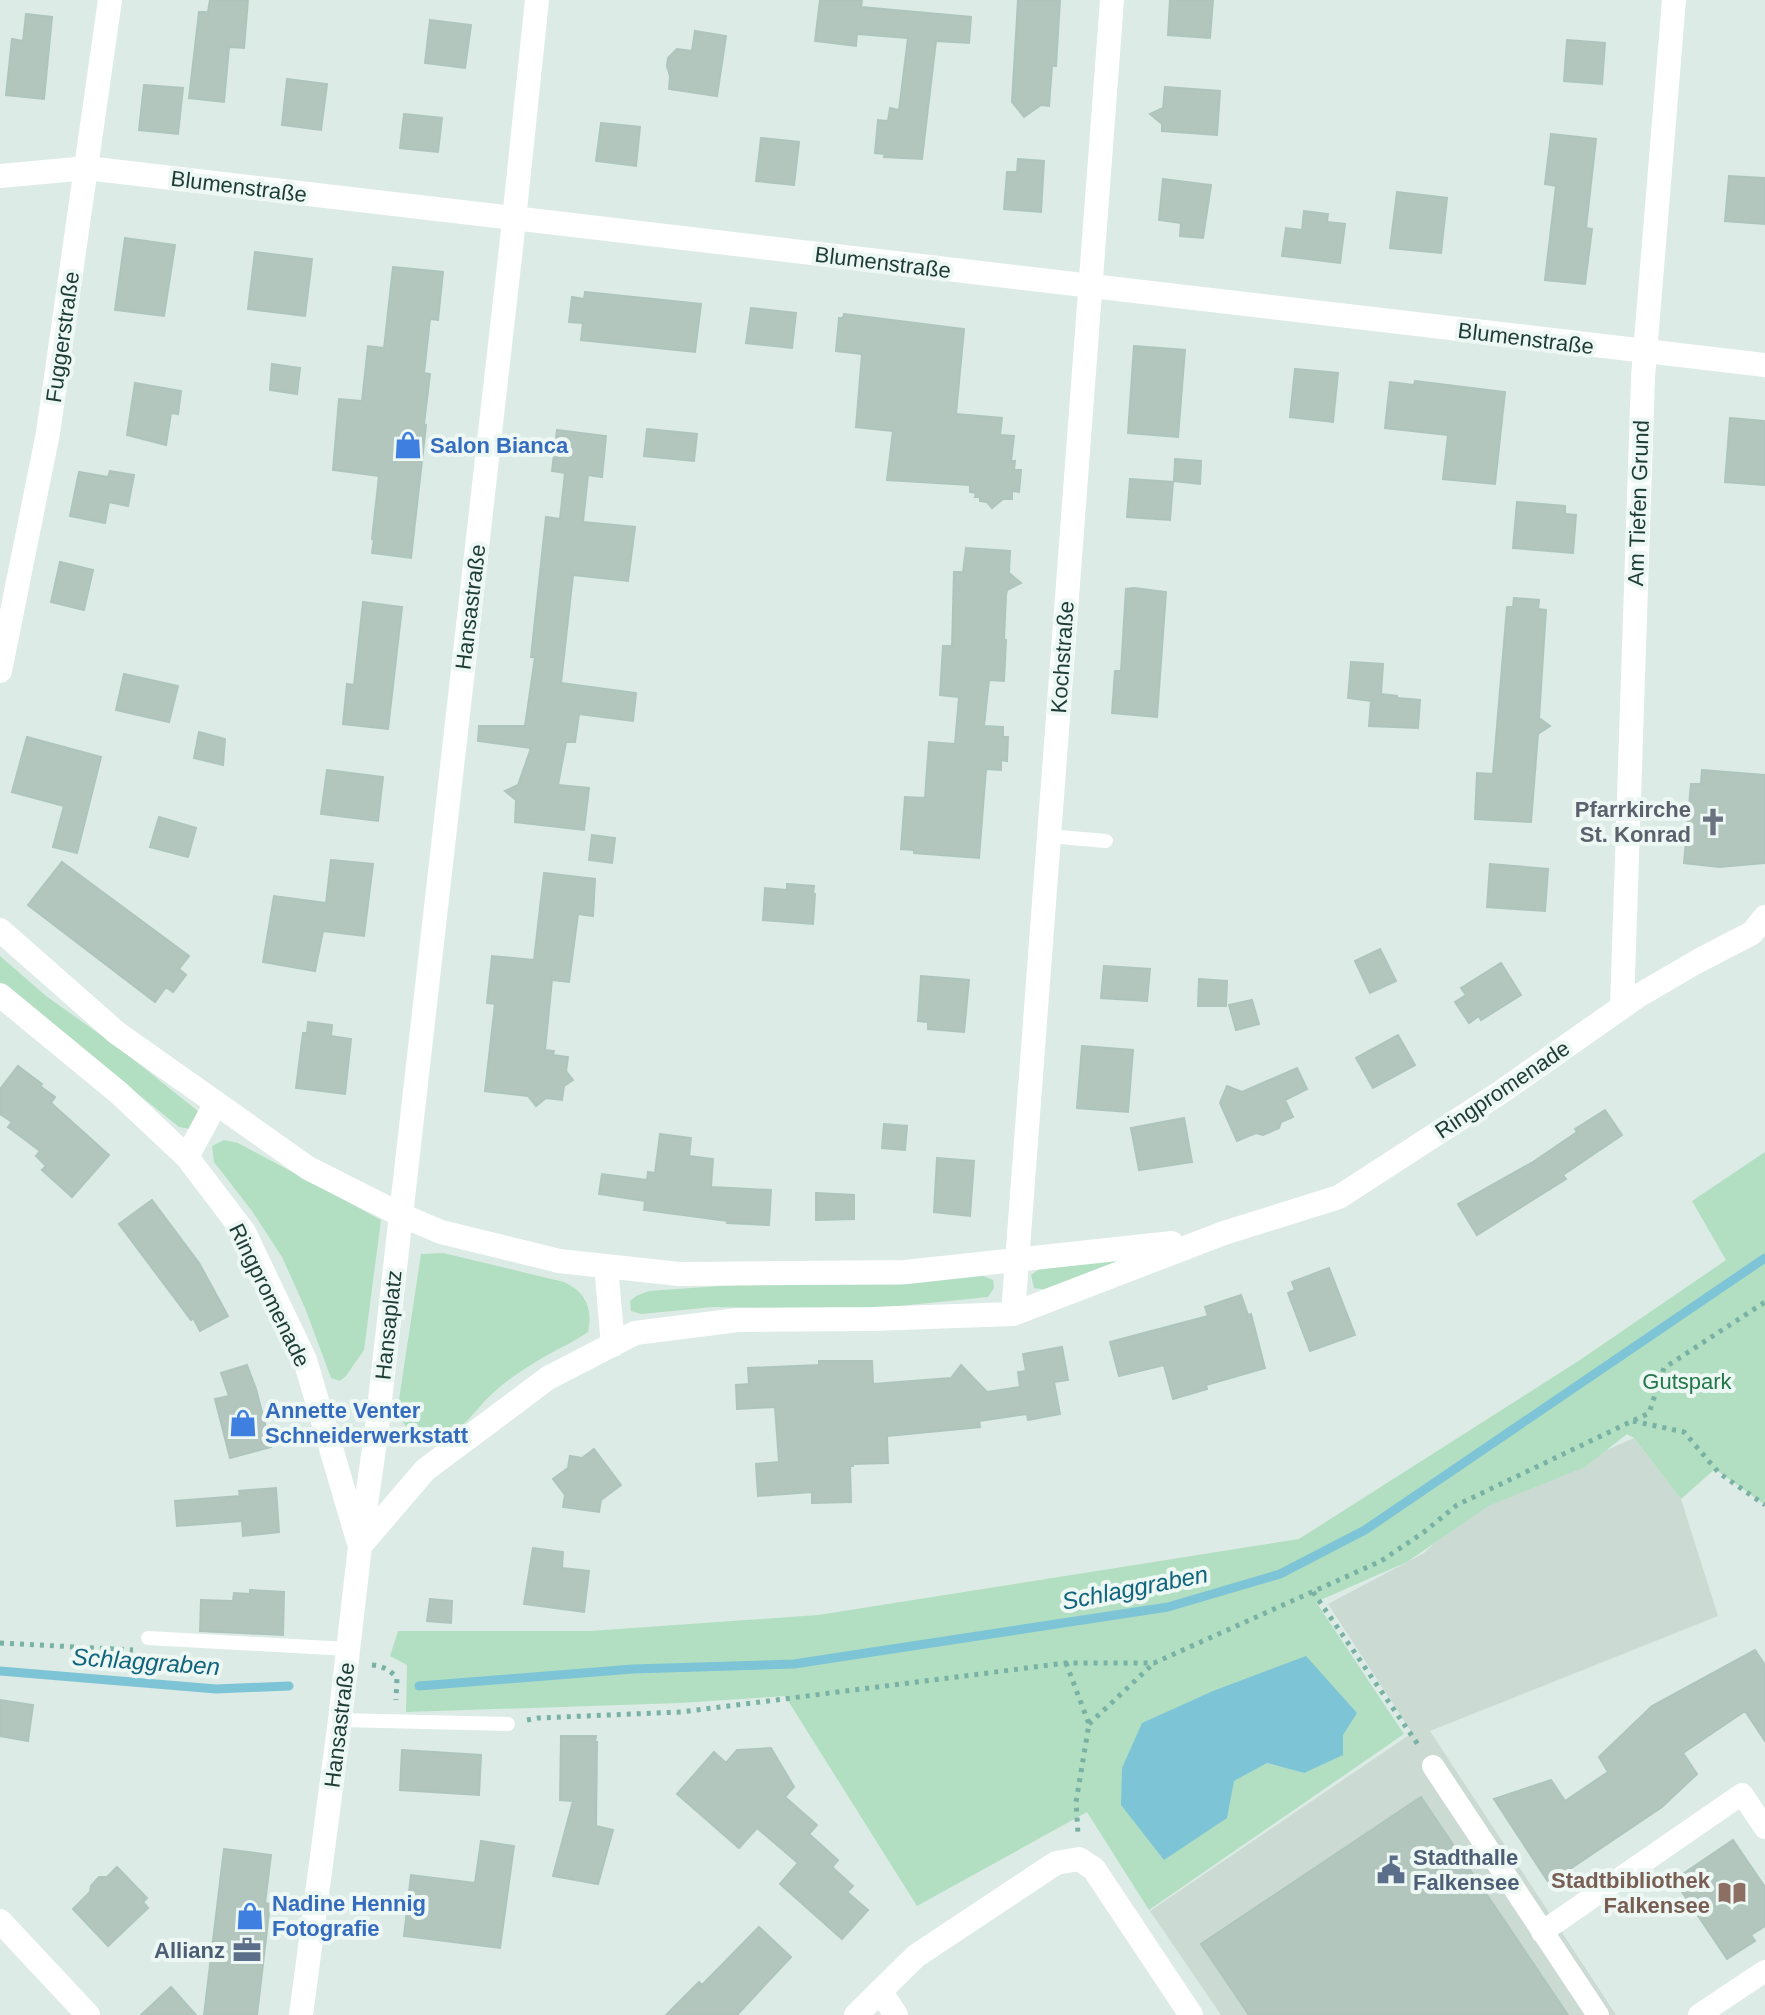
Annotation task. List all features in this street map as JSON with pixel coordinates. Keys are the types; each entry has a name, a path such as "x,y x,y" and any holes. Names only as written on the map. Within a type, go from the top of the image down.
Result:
{"street":[{"name":"Fuggerstraße","path":"0,671 48,433 110,0"},
{"name":"Hansastraße","path":"401,1215 537,0"},
{"name":"Kochstraße","path":"1013,1314 1112,0"},
{"name":"Am Tiefen Grund","path":"1622,1007 1645,352 1674,0"},
{"name":"Blumenstraße","path":"0,176 87,168 1765,365"},
{"name":"Ringpromenade","path":"360,1546 425,1470 548,1378 635,1333 738,1320 1013,1314 1224,1233 1339,1197 1501,1092 1622,1007 1752,933 1765,917"},
{"name":"Ringpromenade","path":"0,930 117,1033 308,1168 441,1232 559,1261 679,1274 905,1272 1160,1245 1224,1233"},
{"name":"Ringpromenade","path":"0,995 119,1093 187,1157 244,1232 305,1360 360,1546"},
{"path":"187,1157 216,1103"},
{"name":"Hansaplatz","path":"376,1435 401,1215"},
{"path":"606,1266 613,1345"},
{"name":"Hansastraße","path":"301,2015 376,1435"},
{"path":"1433,1766 1598,2015"},
{"path":"1542,1932 1742,1794 1765,1828"},
{"path":"856,2015 916,1956 1056,1863 1079,1859 1094,1869 1191,2015"},
{"path":"0,1921 88,2015"},
{"path":"1699,2015 1765,1971"},
{"path":"880,1991 896,2015"}],"lane":[{"path":"1048,836 1106,841"},
{"path":"148,1638 348,1649"},
{"path":"340,1720 508,1724"}],"path":[{"path":"1089,1724 1154,1663 1381,1561 1457,1505 1649,1413 1664,1368 1765,1302"},
{"path":"1633,1421 1684,1432 1719,1473 1765,1505"},
{"path":"1313,1592 1433,1766"},
{"path":"508,1724 538,1718 681,1712 1066,1663 1154,1663"},
{"path":"1066,1663 1089,1724 1076,1802 1079,1859"},
{"path":"372,1665 389,1670 397,1678 395,1697 400,1712 412,1722"}],"shaded area":[{"path":"1634,1438 1681,1499 1718,1616 1430,1731 1616,2015 1221,2015 1150,1911 1412,1733 1328,1604 1424,1553 1468,1511"}],"green space":[{"path":"0,956 46,996 119,1048 199,1112 190,1129 179,1127 0,983"},
{"path":"224,1140 238,1143 381,1220 364,1350 340,1381 331,1378 282,1257 214,1162 212,1146"},
{"name":"Gutspark","path":"1765,1152 1765,1505 1715,1469 1681,1499 1634,1438 1627,1434 1585,1467 1488,1506 1407,1562 1316,1602 1404,1734 1149,1910 1087,1812 917,1906 785,1696 680,1703 406,1712 407,1665 390,1656 398,1631 590,1631 818,1615 1299,1539 1580,1360 1726,1260 1692,1201","holes":["1307,1656 1304,1773 1267,1763 1233,1781"]},
{"path":"443,1253 564,1282 583,1296 589,1324 588,1332 505,1383 457,1430 442,1437 428,1438 410,1430 397,1413 421,1254"},
{"path":"1133,1256 1049,1290 1034,1288 1031,1275 1041,1268"},
{"path":"983,1276 993,1280 994,1288 988,1297 899,1306 835,1309 713,1307 641,1314 631,1311 630,1301 649,1291 735,1285 900,1285"}],"water":[{"path":"1306,1656 1357,1713 1343,1735 1343,1755 1304,1773 1267,1763 1234,1781 1227,1818 1164,1860 1121,1805 1122,1768 1142,1723 1213,1691"}],"building":[{"path":"210,0 248,0 244,48 229,47 224,102 189,98 199,12 208,12"},
{"path":"820,0 862,0 861,7 971,17 969,43 936,41 922,159 884,157 885,154 875,153 878,120 888,121 890,108 899,110 908,38 857,34 856,46 815,41"},
{"path":"1018,0 1060,0 1056,66 1052,66 1049,106 1041,105 1024,117 1012,102"},
{"path":"1170,0 1213,0 1210,38 1168,35"},
{"path":"26,14 52,17 44,99 6,95 12,39 23,41"},
{"path":"430,20 471,25 465,68 425,63"},
{"path":"695,31 726,36 717,96 669,89 668,58 677,49 692,51"},
{"path":"1567,40 1605,43 1602,84 1564,81"},
{"path":"287,79 327,84 321,130 282,125"},
{"path":"144,85 183,88 178,134 139,130"},
{"path":"1165,87 1220,91 1217,135 1162,131 1162,124 1150,114 1163,108"},
{"path":"404,114 442,118 438,152 400,148"},
{"path":"601,123 640,127 636,166 596,161"},
{"path":"1551,134 1596,139 1586,228 1592,229 1585,284 1545,280 1556,186 1545,184"},
{"path":"761,138 799,142 794,185 756,181"},
{"path":"1018,159 1044,161 1041,212 1004,209 1007,172 1017,172"},
{"path":"1729,176 1765,178 1765,224 1725,221"},
{"path":"1163,179 1211,185 1203,238 1180,236 1181,223 1159,220"},
{"path":"1397,192 1447,198 1441,253 1390,248"},
{"path":"1304,211 1328,214 1327,222 1345,224 1340,263 1282,256 1286,228 1302,230"},
{"path":"125,238 175,245 164,316 115,310"},
{"path":"255,252 312,259 305,316 248,309"},
{"path":"393,267 443,272 438,320 430,319 424,373 430,374 426,425 411,558 372,553 379,476 333,470 339,399 362,401 368,346 384,348"},
{"path":"585,292 701,304 695,352 581,340 583,323 569,322 572,297 584,299"},
{"path":"751,308 796,313 792,348 746,343"},
{"path":"844,314 964,329 956,414 1002,418 1000,435 1014,436 1011,461 1015,461 1014,470 1021,470 1019,492 1012,491 1012,499 1003,499 992,508 987,502 980,501 980,497 975,497 976,493 970,492 970,485 887,480 893,431 856,427 862,354 836,351 839,318 843,318"},
{"path":"1134,346 1185,350 1178,437 1128,433"},
{"path":"272,364 300,368 297,394 270,390"},
{"path":"1295,369 1338,373 1333,422 1290,417"},
{"path":"1415,381 1505,392 1495,484 1443,479 1448,435 1385,428 1390,382 1414,385"},
{"path":"135,383 181,391 178,414 171,413 166,445 127,435"},
{"path":"1730,418 1765,421 1765,485 1725,482"},
{"path":"647,429 697,434 694,461 644,456"},
{"path":"557,430 606,436 602,477 588,475 583,522 635,527 628,581 573,575 561,683 636,693 633,721 579,714 575,742 566,742 558,785 589,788 584,830 515,822 516,800 505,791 518,785 531,748 478,741 479,726 525,726 535,657 531,657 546,517 560,519 565,473 552,471"},
{"path":"1175,459 1201,461 1200,484 1174,481"},
{"path":"110,471 134,475 128,506 109,502 105,523 70,516 79,472 108,477"},
{"path":"1130,479 1173,482 1170,520 1127,517"},
{"path":"1517,502 1565,506 1565,514 1576,515 1573,553 1513,548"},
{"path":"966,548 1010,551 1009,573 1021,583 1007,590 1006,595 1004,681 989,680 984,726 1003,727 1003,737 1008,737 1007,761 1001,760 1001,770 986,769 979,858 914,853 914,850 901,849 905,797 925,798 929,742 955,744 959,697 940,695 943,646 952,646 954,572 963,572"},
{"path":"60,562 93,570 84,610 51,602"},
{"path":"1126,589 1166,592 1157,717 1112,713 1115,671 1121,671"},
{"path":"1514,598 1539,600 1538,609 1546,610 1539,718 1550,726 1538,734 1531,822 1475,819 1477,773 1493,774 1507,607 1513,607"},
{"path":"363,602 402,607 388,729 343,724 347,684 354,685"},
{"path":"1351,662 1383,664 1381,694 1420,700 1418,728 1369,726 1371,701 1348,698"},
{"path":"124,674 178,686 169,722 116,710"},
{"path":"199,732 225,739 223,765 194,758"},
{"path":"27,737 101,757 77,853 53,847 64,806 12,792"},
{"path":"327,770 383,777 378,821 321,814"},
{"name":"Pfarrkirche St. Konrad","path":"1702,770 1765,775 1765,863 1719,867 1684,863 1691,784 1701,784"},
{"path":"159,817 196,828 188,857 150,847"},
{"path":"592,835 615,838 612,863 589,860"},
{"path":"331,860 373,864 364,936 323,931 315,971 263,962 274,896 326,903"},
{"path":"62,862 189,956 179,969 186,975 173,992 166,987 155,1002 28,905"},
{"path":"1490,864 1548,869 1545,911 1487,907"},
{"path":"544,873 595,879 593,916 578,914 569,982 552,980 545,1050 554,1051 553,1055 568,1057 566,1071 573,1080 564,1086 562,1100 546,1098 536,1106 528,1096 485,1091 495,1004 487,1003 492,956 534,960"},
{"path":"787,884 814,886 813,924 763,920 765,888 787,890"},
{"path":"1380,949 1396,981 1370,993 1355,961"},
{"path":"1501,963 1521,995 1481,1020 1479,1016 1469,1023 1455,1002 1466,995 1461,988"},
{"path":"1104,966 1150,969 1147,1001 1101,998"},
{"path":"921,976 969,980 964,1032 928,1029 928,1022 918,1021"},
{"path":"1199,979 1227,981 1226,1006 1198,1006"},
{"path":"1252,1000 1259,1024 1236,1030 1229,1005"},
{"path":"308,1022 332,1025 331,1036 351,1039 345,1094 296,1088 303,1033 307,1033"},
{"path":"1398,1035 1415,1065 1373,1088 1356,1058"},
{"path":"1082,1046 1133,1050 1128,1112 1077,1108"},
{"path":"18,1066 42,1084 40,1086 55,1097 51,1103 109,1155 72,1197 42,1170 46,1166 36,1156 40,1151 8,1127 12,1122 0,1114 0,1089"},
{"path":"1297,1068 1307,1089 1285,1100 1293,1117 1263,1135 1256,1133 1237,1141 1220,1103 1227,1086 1242,1092"},
{"path":"1605,1110 1622,1135 1563,1175 1566,1179 1477,1235 1458,1204 1533,1162"},
{"path":"1184,1118 1192,1162 1139,1170 1131,1128"},
{"path":"884,1124 907,1126 905,1150 882,1148"},
{"path":"660,1134 691,1138 689,1156 713,1159 711,1187 771,1190 769,1225 727,1223 644,1210 645,1201 599,1194 602,1174 647,1180 648,1172 655,1173"},
{"path":"937,1158 974,1161 970,1216 934,1212"},
{"path":"816,1193 854,1195 854,1219 816,1220"},
{"path":"152,1200 199,1263 228,1316 200,1331 119,1224"},
{"path":"1329,1268 1355,1335 1310,1351 1288,1293 1295,1290 1292,1282"},
{"path":"1241,1295 1248,1315 1251,1314 1265,1368 1206,1385 1207,1389 1173,1399 1164,1365 1119,1376 1110,1342 1208,1316 1205,1307"},
{"path":"1062,1347 1068,1380 1054,1382 1060,1414 1028,1420 1027,1414 979,1421 980,1427 887,1436 888,1463 850,1466 851,1502 812,1503 812,1492 758,1496 756,1464 779,1462 775,1407 737,1409 736,1385 749,1384 748,1368 819,1365 819,1361 872,1361 873,1384 951,1378 961,1365 987,1392 1020,1387 1018,1372 1026,1371 1023,1354"},
{"name":"Annette Venter Schneiderwerkstatt","path":"247,1365 271,1447 230,1458 215,1399 229,1396 221,1373"},
{"path":"594,1449 621,1485 601,1500 599,1512 563,1507 565,1495 553,1479 568,1468 570,1456 582,1458"},
{"path":"276,1488 279,1532 243,1536 242,1521 177,1526 175,1501 240,1496 239,1491"},
{"path":"533,1548 563,1552 562,1568 589,1571 584,1612 524,1604"},
{"path":"250,1590 284,1592 283,1635 200,1631 201,1600 233,1601 234,1593 250,1594"},
{"path":"430,1599 452,1601 451,1623 427,1621"},
{"path":"1755,1650 1765,1665 1765,1741 1745,1711 1683,1753 1697,1774 1662,1807 1549,1883 1494,1799 1551,1780 1565,1801 1608,1772 1599,1757 1652,1706"},
{"path":"0,1700 33,1705 28,1741 0,1736"},
{"path":"561,1736 596,1736 596,1826 613,1830 598,1884 553,1876 573,1801 560,1800"},
{"path":"771,1748 794,1787 785,1797 817,1825 809,1834 838,1860 832,1867 853,1886 847,1892 868,1910 842,1939 780,1884 798,1863 757,1828 739,1848 677,1794 714,1752 726,1763 737,1750"},
{"path":"402,1750 481,1755 479,1795 400,1790"},
{"name":"Stadthalle Falkensee","path":"1421,1797 1568,2015 1249,2015 1201,1944"},
{"path":"1733,1840 1765,1887 1765,1926 1751,1935 1755,1941 1727,1959 1674,1880"},
{"path":"481,1841 514,1846 500,1948 404,1936 411,1875 475,1883"},
{"path":"224,1849 271,1855 265,1903 270,1904 257,2015 204,2015"},
{"path":"117,1867 147,1898 143,1902 148,1908 108,1946 73,1909 90,1892 99,1877 107,1877"},
{"path":"759,1927 791,1957 737,2015 666,2015 699,1982 702,1985"},
{"path":"171,1987 196,2015 141,2015"}],"waterway":[{"name":"Schlaggraben","path":"419,1686 633,1669 794,1664 1168,1607 1280,1574 1365,1530 1765,1258"},
{"name":"Schlaggraben","path":"0,1671 216,1689 289,1686"}],"place":[{"name":"Salon Bianca","path":"408,445"},
{"name":"Pfarrkirche St. Konrad","path":"1713,822"},
{"name":"Annette Venter Schneiderwerkstatt","path":"243,1423"},
{"name":"Stadthalle Falkensee","path":"1391,1870"},
{"name":"Stadtbibliothek Falkensee","path":"1732,1893"},
{"name":"Nadine Hennig Fotografie","path":"250,1916"},
{"name":"Allianz","path":"247,1950"}]}
